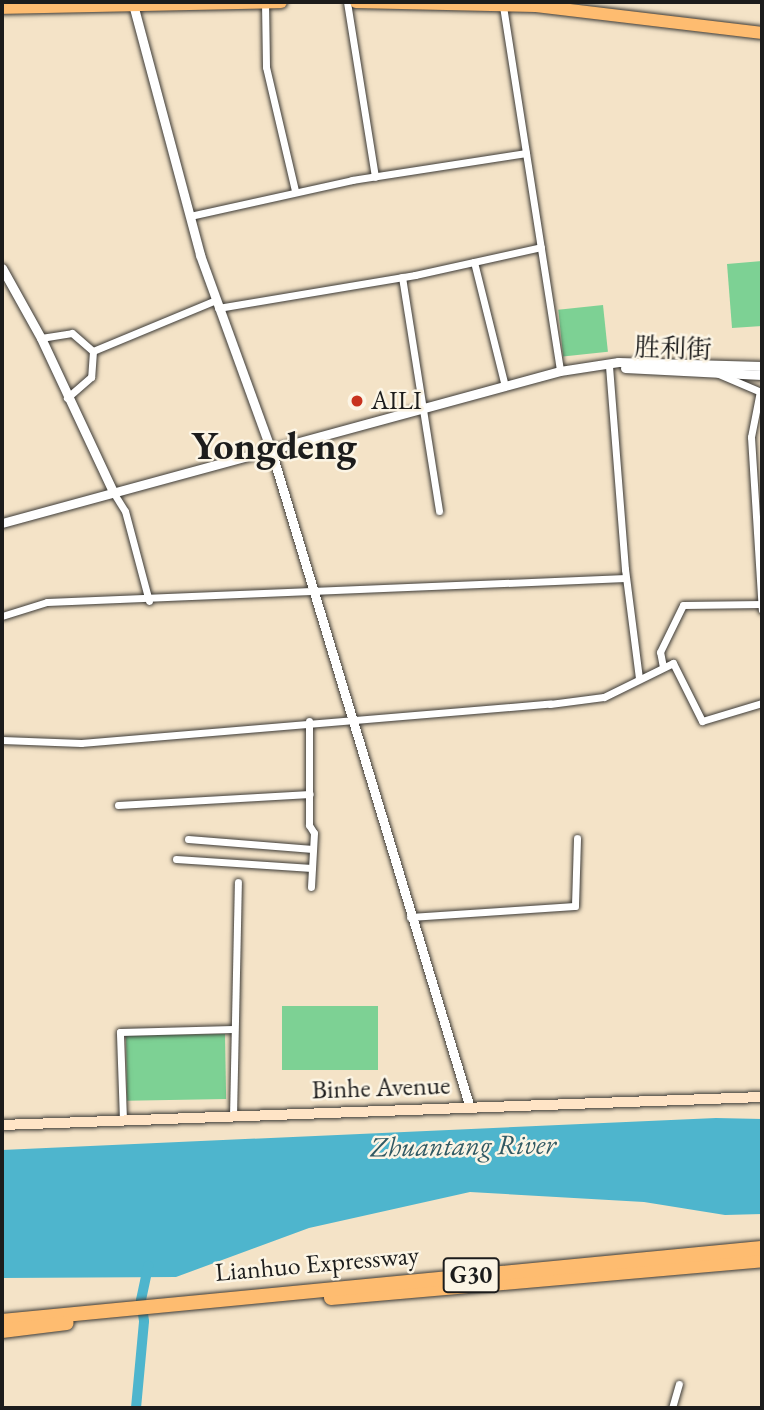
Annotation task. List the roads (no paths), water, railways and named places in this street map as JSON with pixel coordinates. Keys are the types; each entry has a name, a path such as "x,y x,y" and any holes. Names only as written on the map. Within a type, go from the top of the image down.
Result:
{"highway":[{"name":"Lianhuo Expressway","path":"180,1306 762,1248"},
{"name":"Lianhuo Expressway","path":"2,1321 762,1260"},
{"name":"Lianhuo Expressway","path":"2,1331 123,1311"}],"main road":[{"path":"2,8 281,2"},
{"path":"356,2 503,6 762,33"},
{"name":"Binhe Avenue","path":"2,1125 762,1097"}],"street":[{"path":"265,2 266,67 295,191"},
{"path":"347,2 374,177"},
{"path":"134,5 190,216 217,304 271,450 410,917 470,1108"},
{"path":"503,6 560,371"},
{"path":"190,216 295,191 526,153"},
{"path":"93,351 217,304 402,277 541,247"},
{"path":"474,262 505,386"},
{"path":"2,268 41,338 67,398 125,511 149,601"},
{"path":"402,277 418,397 426,409 439,511"},
{"path":"41,338 72,333 93,351"},
{"path":"67,398 92,377 93,351"},
{"name":"胜利街","path":"609,366 646,362 762,366"},
{"path":"2,523 560,371 609,366 626,578 639,678"},
{"name":"胜利街","path":"609,366 762,375"},
{"path":"663,667 660,652 683,605 762,606 751,437 761,391 726,381 711,370"},
{"path":"2,616 47,602 149,601 312,589 502,587 626,578"},
{"path":"2,740 81,743 604,697 673,663 702,721 762,703"},
{"path":"309,721 313,849 311,887"},
{"path":"118,805 310,794"},
{"path":"410,917 575,906 576,838"},
{"path":"188,839 313,849"},
{"path":"176,859 312,868"},
{"path":"233,1116 238,882"},
{"path":"123,1120 120,1032 233,1029"},
{"path":"672,1408 678,1384"}],"water":[{"name":"Zhuantang River","path":"716,1118 762,1119 762,1214 725,1215 644,1202 470,1192 309,1228 176,1277 2,1278 2,1150"}],"waterway":[{"path":"136,1408 144,1321 141,1300 148,1266"}],"place":[{"name":"AILI","path":"357,401"}],"district":[{"name":"Yongdeng","path":"274,445"}]}
